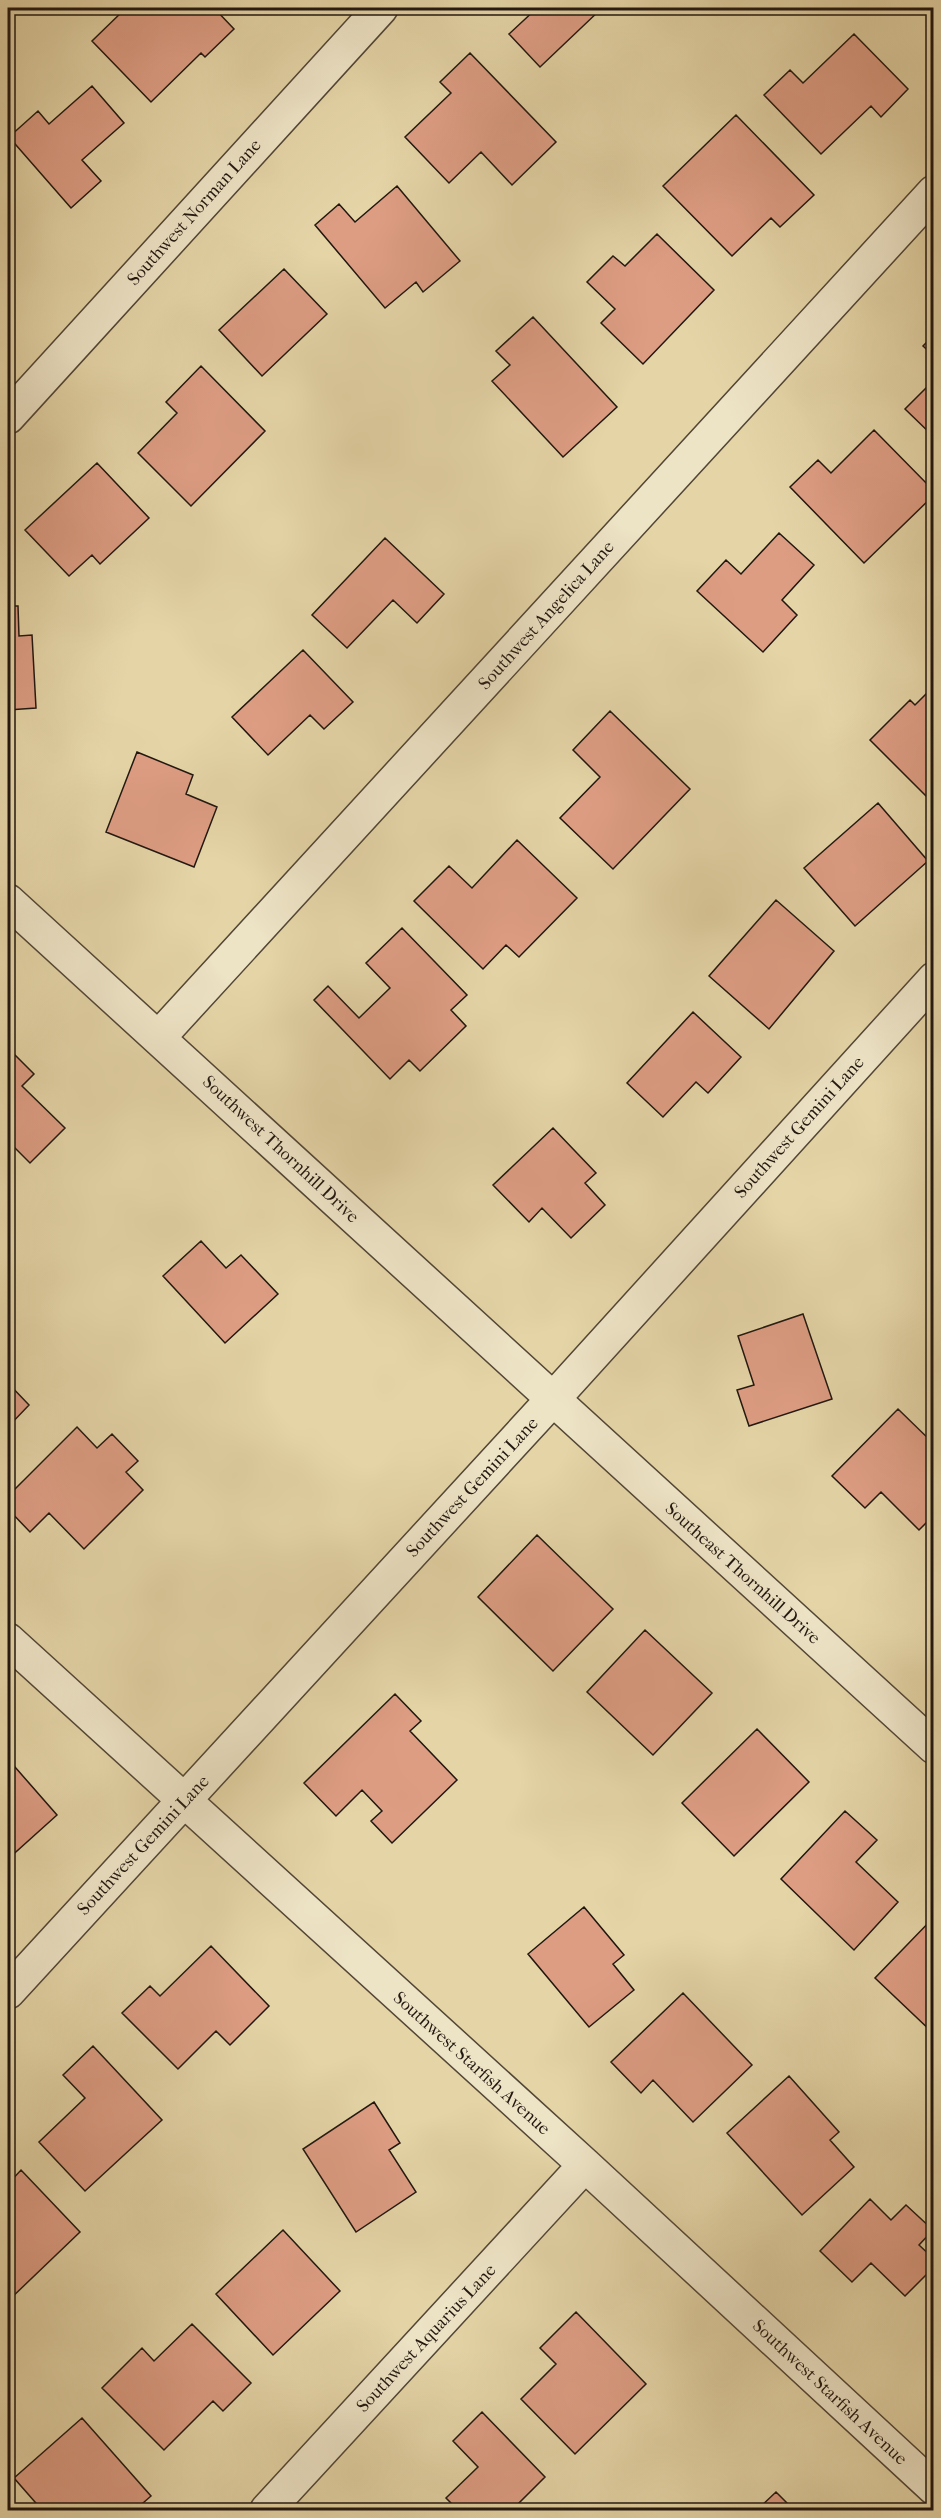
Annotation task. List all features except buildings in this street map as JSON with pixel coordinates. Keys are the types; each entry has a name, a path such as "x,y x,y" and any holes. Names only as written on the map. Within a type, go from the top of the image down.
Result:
{"street":[{"name":"Southwest Norman Lane","path":"8,417 381,8"},
{"name":"Southwest Angelica Lane","path":"159,1038 933,192"},
{"name":"Southwest Thornhill Drive","path":"8,901 553,1399"},
{"name":"Southwest Gemini Lane","path":"8,1992 929,993"},
{"name":"Southeast Thornhill Drive","path":"553,1399 933,1747"},
{"name":"Southwest Starfish Avenue","path":"8,1640 183,1802 585,2165 933,2488"},
{"name":"Southwest Aquarius Lane","path":"267,2511 585,2165"}]}
